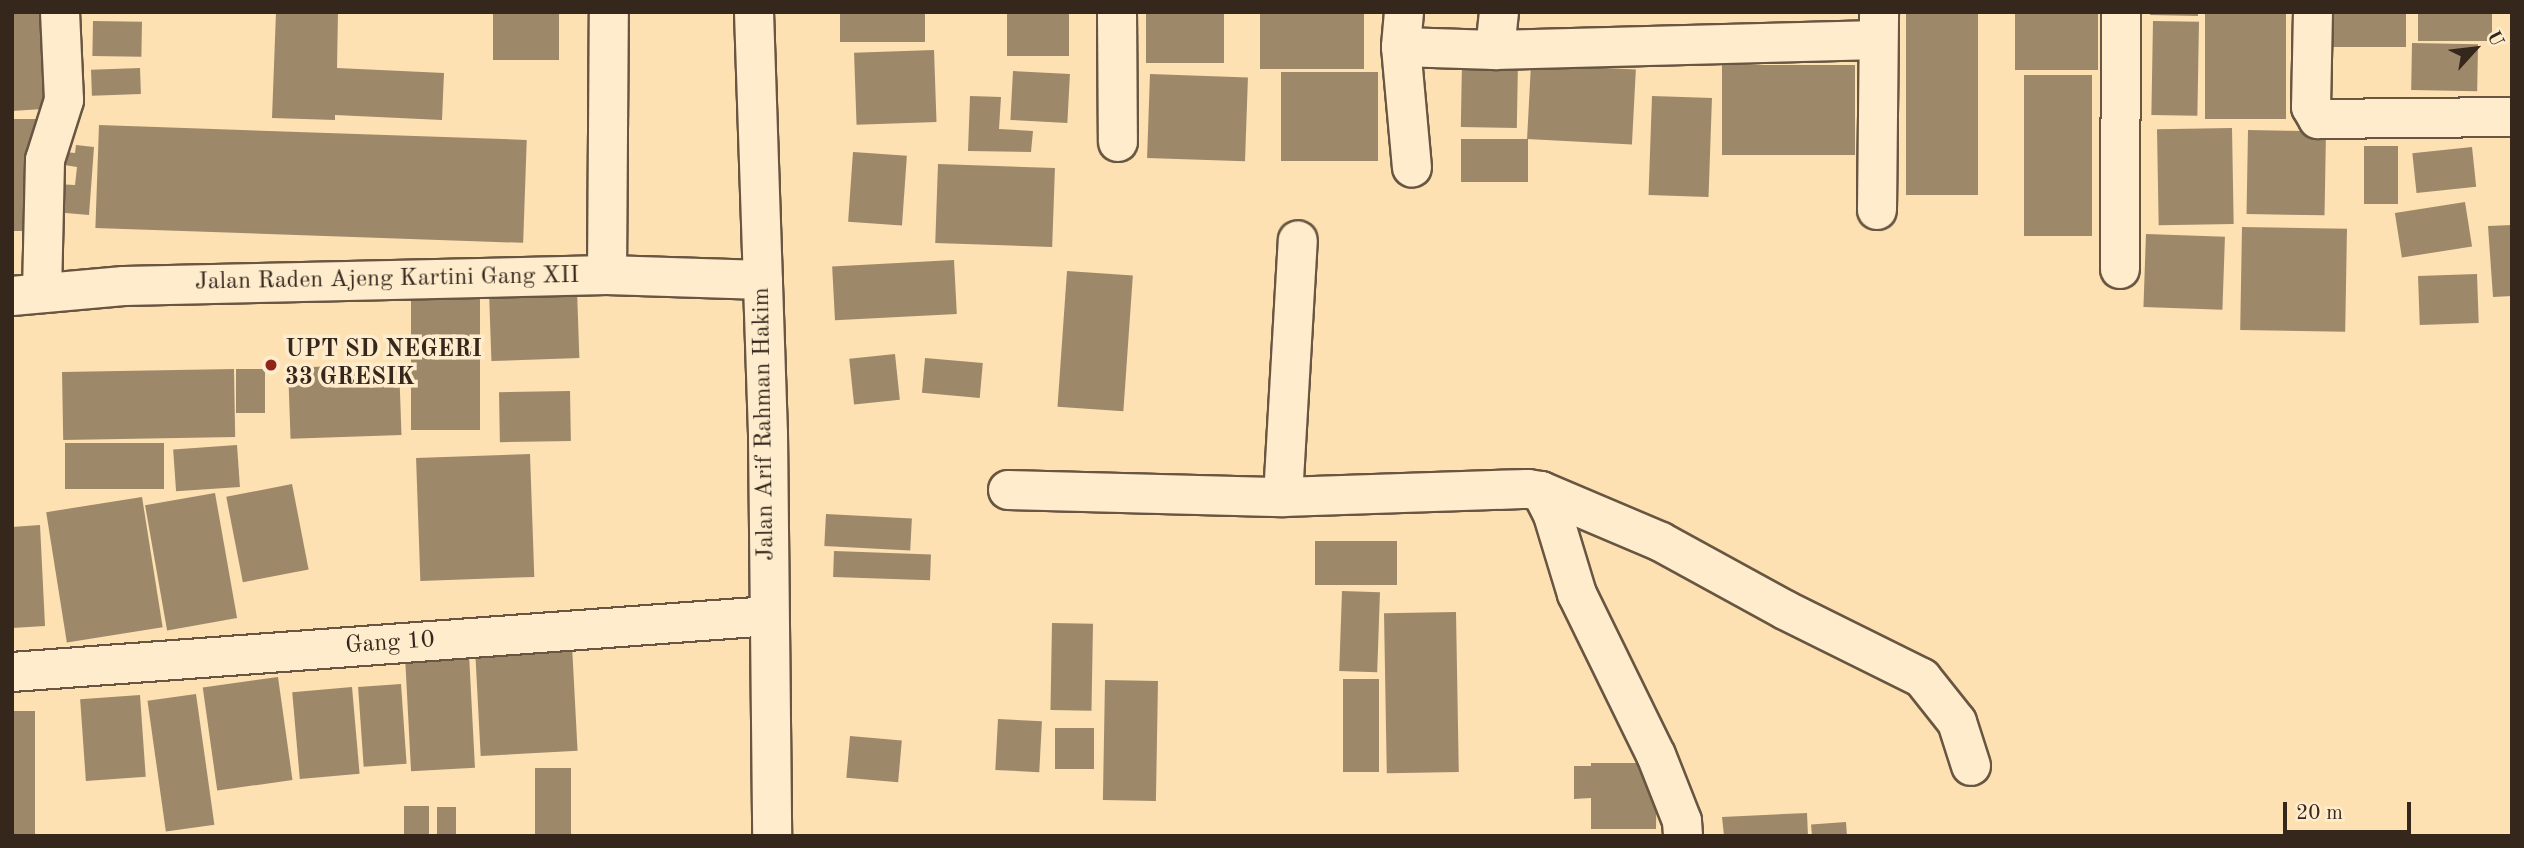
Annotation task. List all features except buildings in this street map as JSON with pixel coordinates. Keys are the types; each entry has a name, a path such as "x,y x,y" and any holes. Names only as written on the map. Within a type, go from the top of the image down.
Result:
{"street":[{"path":"27,295 45,160 64,100 61,12"},
{"path":"607,275 609,12"},
{"name":"Jalan Arif Rahman Hakim","path":"754,12 768,434 772,836"},
{"path":"1117,12 1118,142"},
{"path":"1495,50 1499,12"},
{"path":"2120,12 2120,269"},
{"path":"2313,12 2311,107 2318,120 2512,117"},
{"path":"1412,167 1403,30 1495,50 1879,26 1877,210"},
{"path":"1283,497 1298,240"},
{"name":"Jalan Raden Ajeng Kartini Gang XII","path":"27,295 124,286 607,275 763,281"},
{"path":"1008,490 1283,497 1528,489 1541,491 1661,542 1785,610 1922,678 1957,722 1971,765"},
{"path":"1541,491 1553,515 1577,594 1656,755 1682,821 1683,836"},
{"name":"Gang 10","path":"12,672 769,616"}],"place":[{"name":"UPT SD NEGERI 33 GRESIK","path":"271,365"}]}
